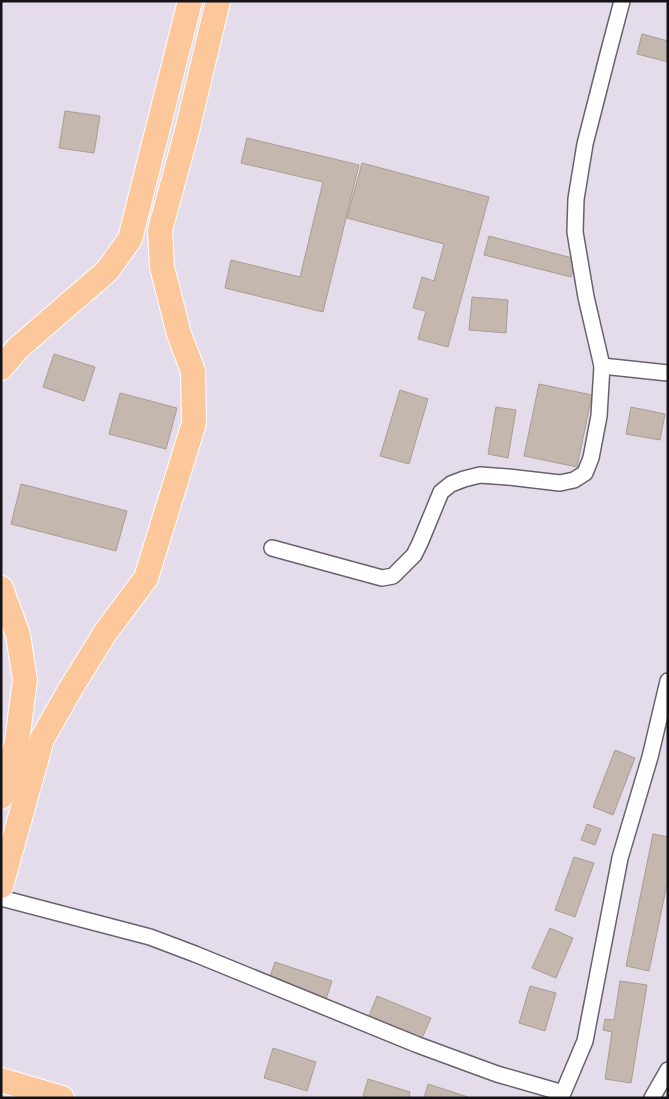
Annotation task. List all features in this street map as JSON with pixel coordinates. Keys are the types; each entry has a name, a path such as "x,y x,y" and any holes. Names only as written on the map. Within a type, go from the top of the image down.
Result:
{"main road":[{"path":"1,368 18,348 107,271 130,239 190,1"},
{"path":"1,886 42,740 105,633 146,578 194,423 193,371 179,334 162,267 160,230 187,131 218,1"},
{"path":"1,588 18,635 25,680 16,741 1,797"},
{"path":"1,1080 62,1098"}],"street":[{"path":"272,548 382,578 393,576 414,555 441,492 451,484 480,475 560,483 574,480 585,473 591,458 599,416 602,366 586,297 575,232 576,199 585,144 622,1"},
{"path":"602,366 668,373"},
{"path":"1,898 150,937 497,1074 569,1095 585,1041 620,858 650,757 668,681"},
{"path":"652,1098 668,1070"}],"building":[{"path":"642,34 668,41 668,62 637,54"},
{"path":"65,111 100,116 94,153 59,148"},
{"path":"247,138 359,165 323,312 225,288 231,260 300,277 323,182 241,163"},
{"path":"362,163 489,197 448,347 418,339 426,311 413,308 422,277 434,281 444,244 347,218"},
{"path":"489,236 576,259 571,277 484,255"},
{"path":"472,297 508,300 506,333 469,330"},
{"path":"54,354 95,367 84,401 43,387"},
{"path":"539,384 592,395 577,467 524,456"},
{"path":"400,390 428,399 409,464 380,456"},
{"path":"120,393 177,408 166,449 109,434"},
{"path":"496,407 516,410 508,458 488,454"},
{"path":"631,407 665,414 660,440 626,434"},
{"path":"21,484 127,511 116,551 11,524"},
{"path":"615,750 635,758 613,815 593,807"},
{"path":"587,824 601,829 595,845 581,840"},
{"path":"653,834 668,837 668,879 649,971 626,966"},
{"path":"574,857 594,863 575,917 555,910"},
{"path":"550,928 573,938 556,978 532,968"},
{"path":"275,962 332,981 326,999 269,979"},
{"path":"620,981 647,985 631,1083 605,1079 612,1032 603,1030 605,1019 614,1020"},
{"path":"530,986 556,993 545,1031 519,1023"},
{"path":"377,996 431,1018 422,1038 369,1016"},
{"path":"273,1048 316,1062 307,1091 264,1078"},
{"path":"368,1079 410,1092 409,1098 370,1098 363,1096"},
{"path":"428,1084 468,1097 424,1098"}]}
